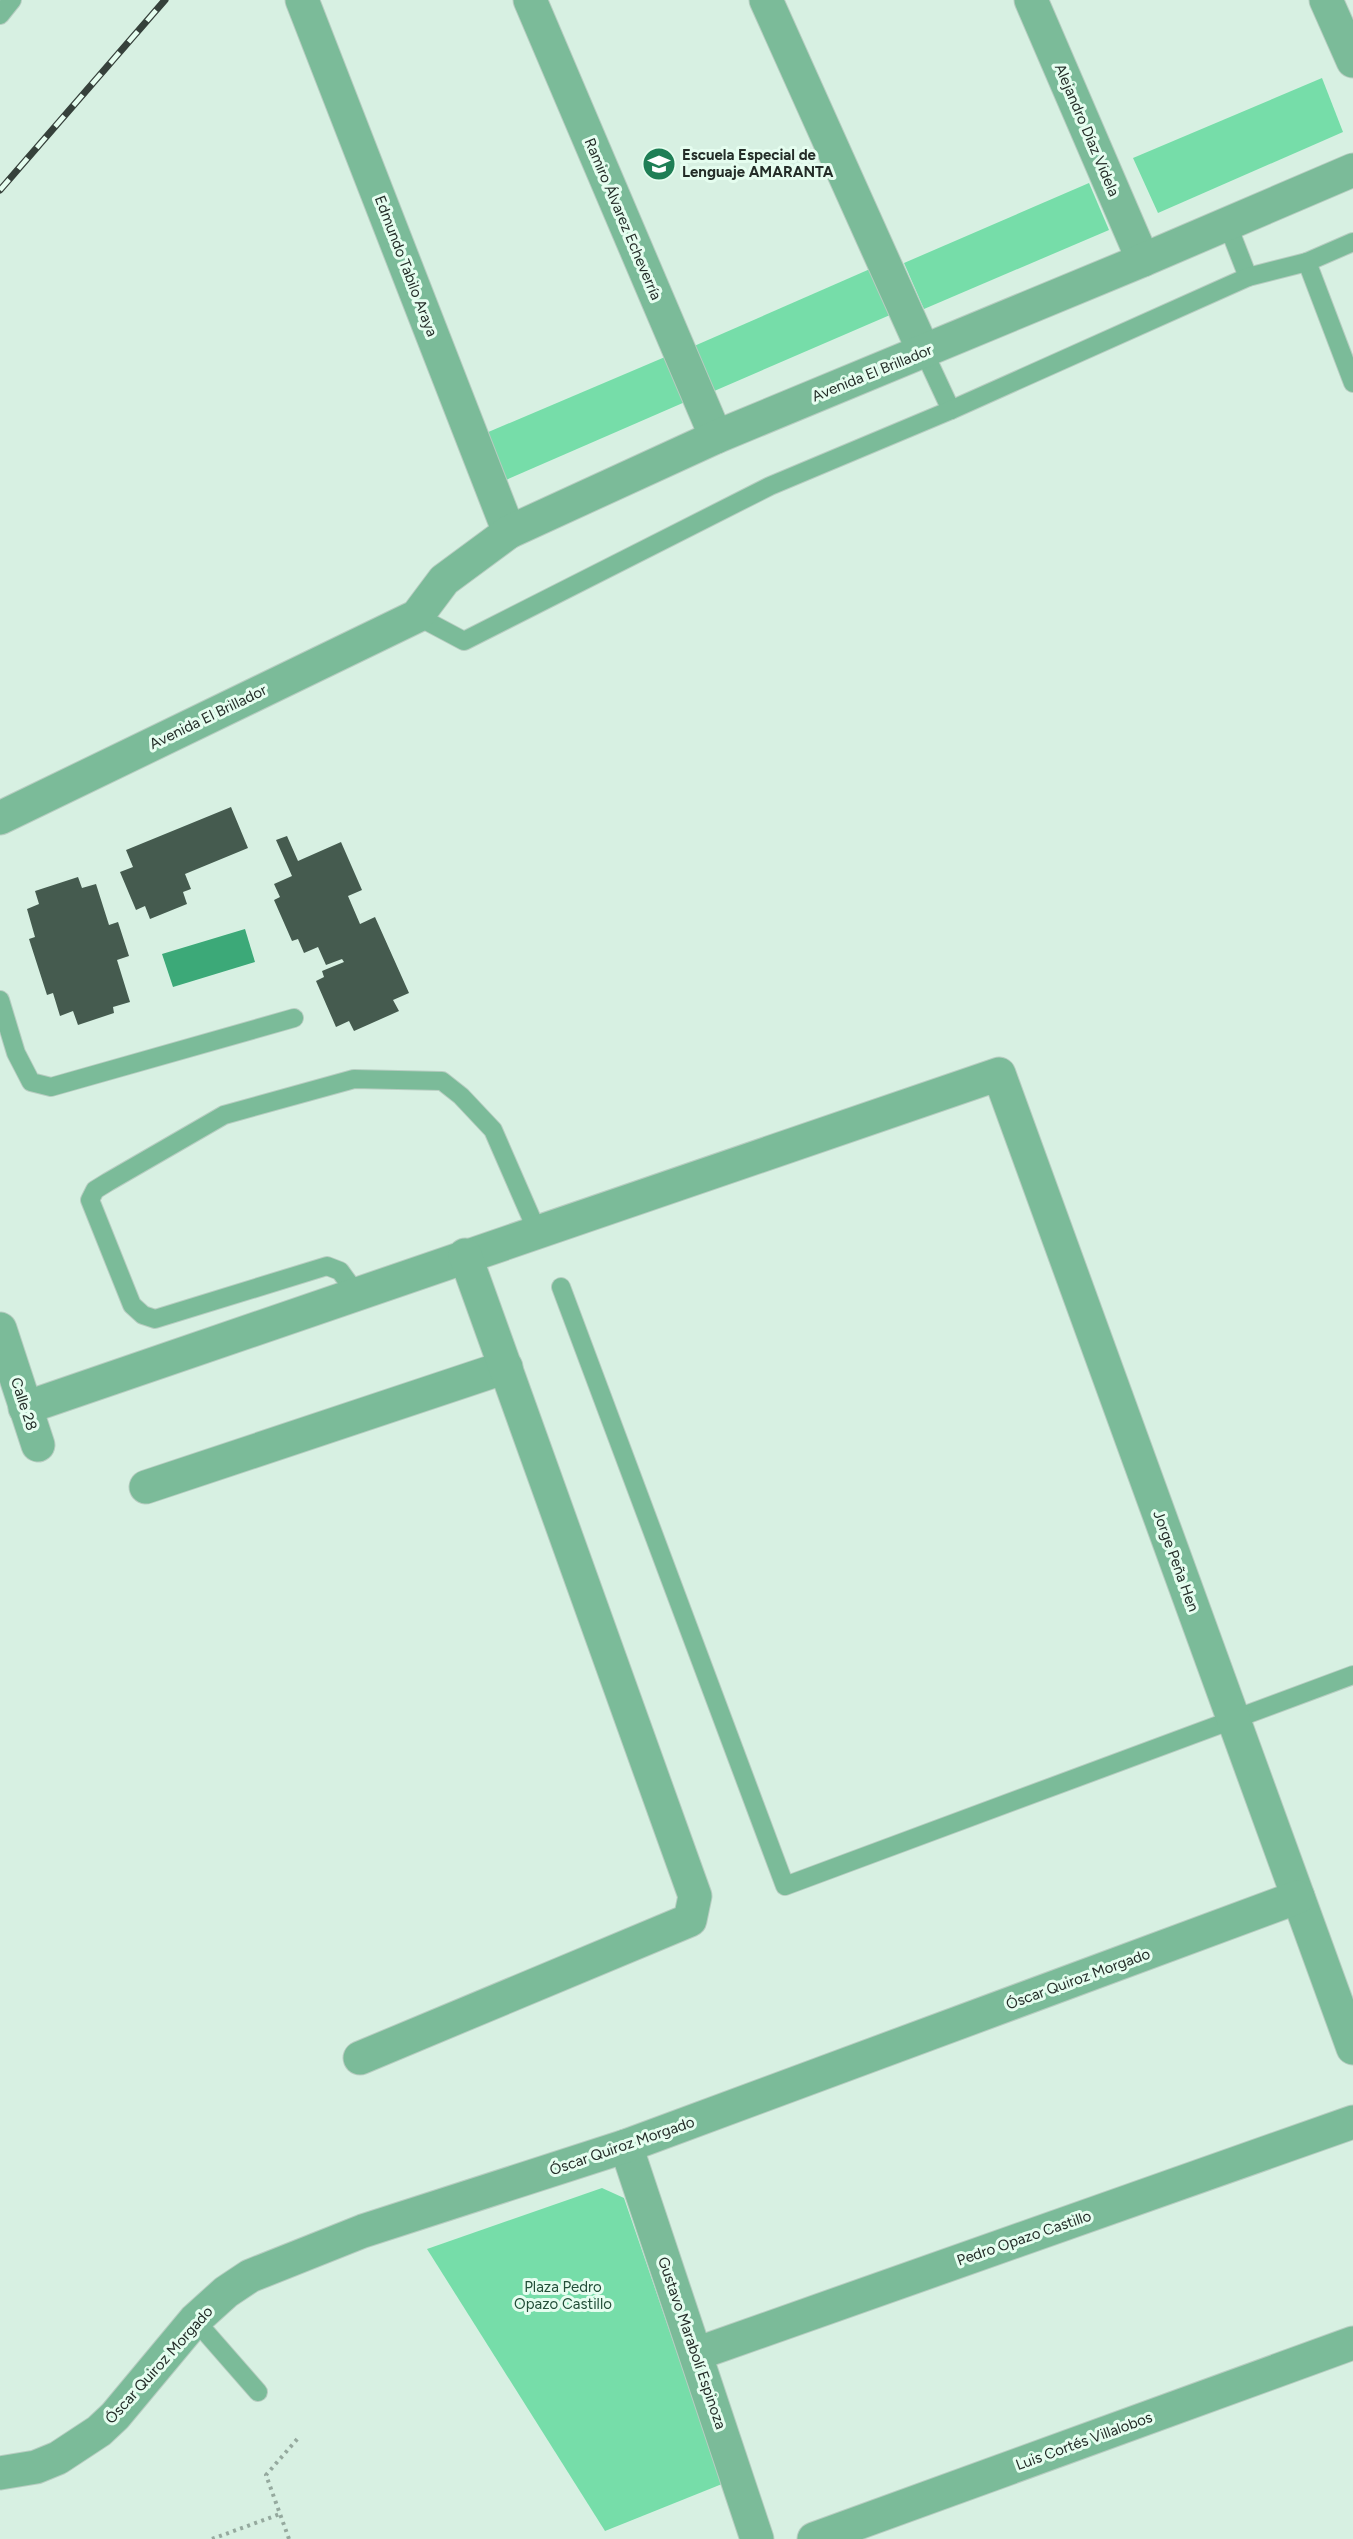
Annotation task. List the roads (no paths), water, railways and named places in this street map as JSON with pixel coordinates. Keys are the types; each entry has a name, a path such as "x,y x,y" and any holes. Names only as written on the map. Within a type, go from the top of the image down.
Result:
{"street":[{"name":"Edmundo Tabilo Araya","path":"302,0 509,532"},
{"name":"Ramiro Álvarez Echeverría","path":"530,0 716,437"},
{"path":"766,0 924,352"},
{"name":"Alejandro Díaz Videla","path":"1031,0 1143,260"},
{"path":"1326,0 1353,61"},
{"name":"Avenida El Brillador","path":"0,818 417,616 444,580 509,532 716,437 924,352 1353,170"},
{"name":"Jorge Peña Hen","path":"537,1231 999,1074 1353,2048"},
{"path":"26,1408 537,1231"},
{"path":"360,2058 690,1920 695,1896 465,1255"},
{"name":"Calle 28","path":"0,1329 38,1445"},
{"path":"146,1487 506,1367"},
{"name":"Óscar Quiroz Morgado","path":"0,2473 36,2467 58,2458 99,2431 115,2416 195,2320 226,2292 250,2276 363,2231 626,2146 1298,1897"},
{"name":"Pedro Opazo Castillo","path":"696,2354 1353,2122"},
{"name":"Gustavo Marabolí Espinoza","path":"626,2146 757,2539"},
{"name":"Luis Cortés Villalobos","path":"814,2539 1353,2343"}],"lane":[{"path":"0,15 12,0"},
{"path":"1227,223 1248,277"},
{"path":"417,616 464,641 770,486 951,410 1248,277 1307,262 1353,242"},
{"path":"1307,262 1353,383"},
{"path":"924,352 951,410"},
{"path":"0,1000 16,1053 32,1082 51,1087 294,1018"},
{"path":"356,1293 340,1271 327,1266 155,1319 143,1315 132,1305 90,1200 95,1190 224,1115 354,1079 442,1080 461,1096 493,1130 537,1231"},
{"path":"561,1287 785,1886 1353,1675"},
{"path":"195,2320 258,2392"}],"railway":[{"path":"0,190 165,0"}],"place":[{"name":"Escuela Especial de Lenguaje AMARANTA","path":"659,164"}],"park label":[{"name":"Plaza Pedro Opazo Castillo","path":"563,2296"}]}
